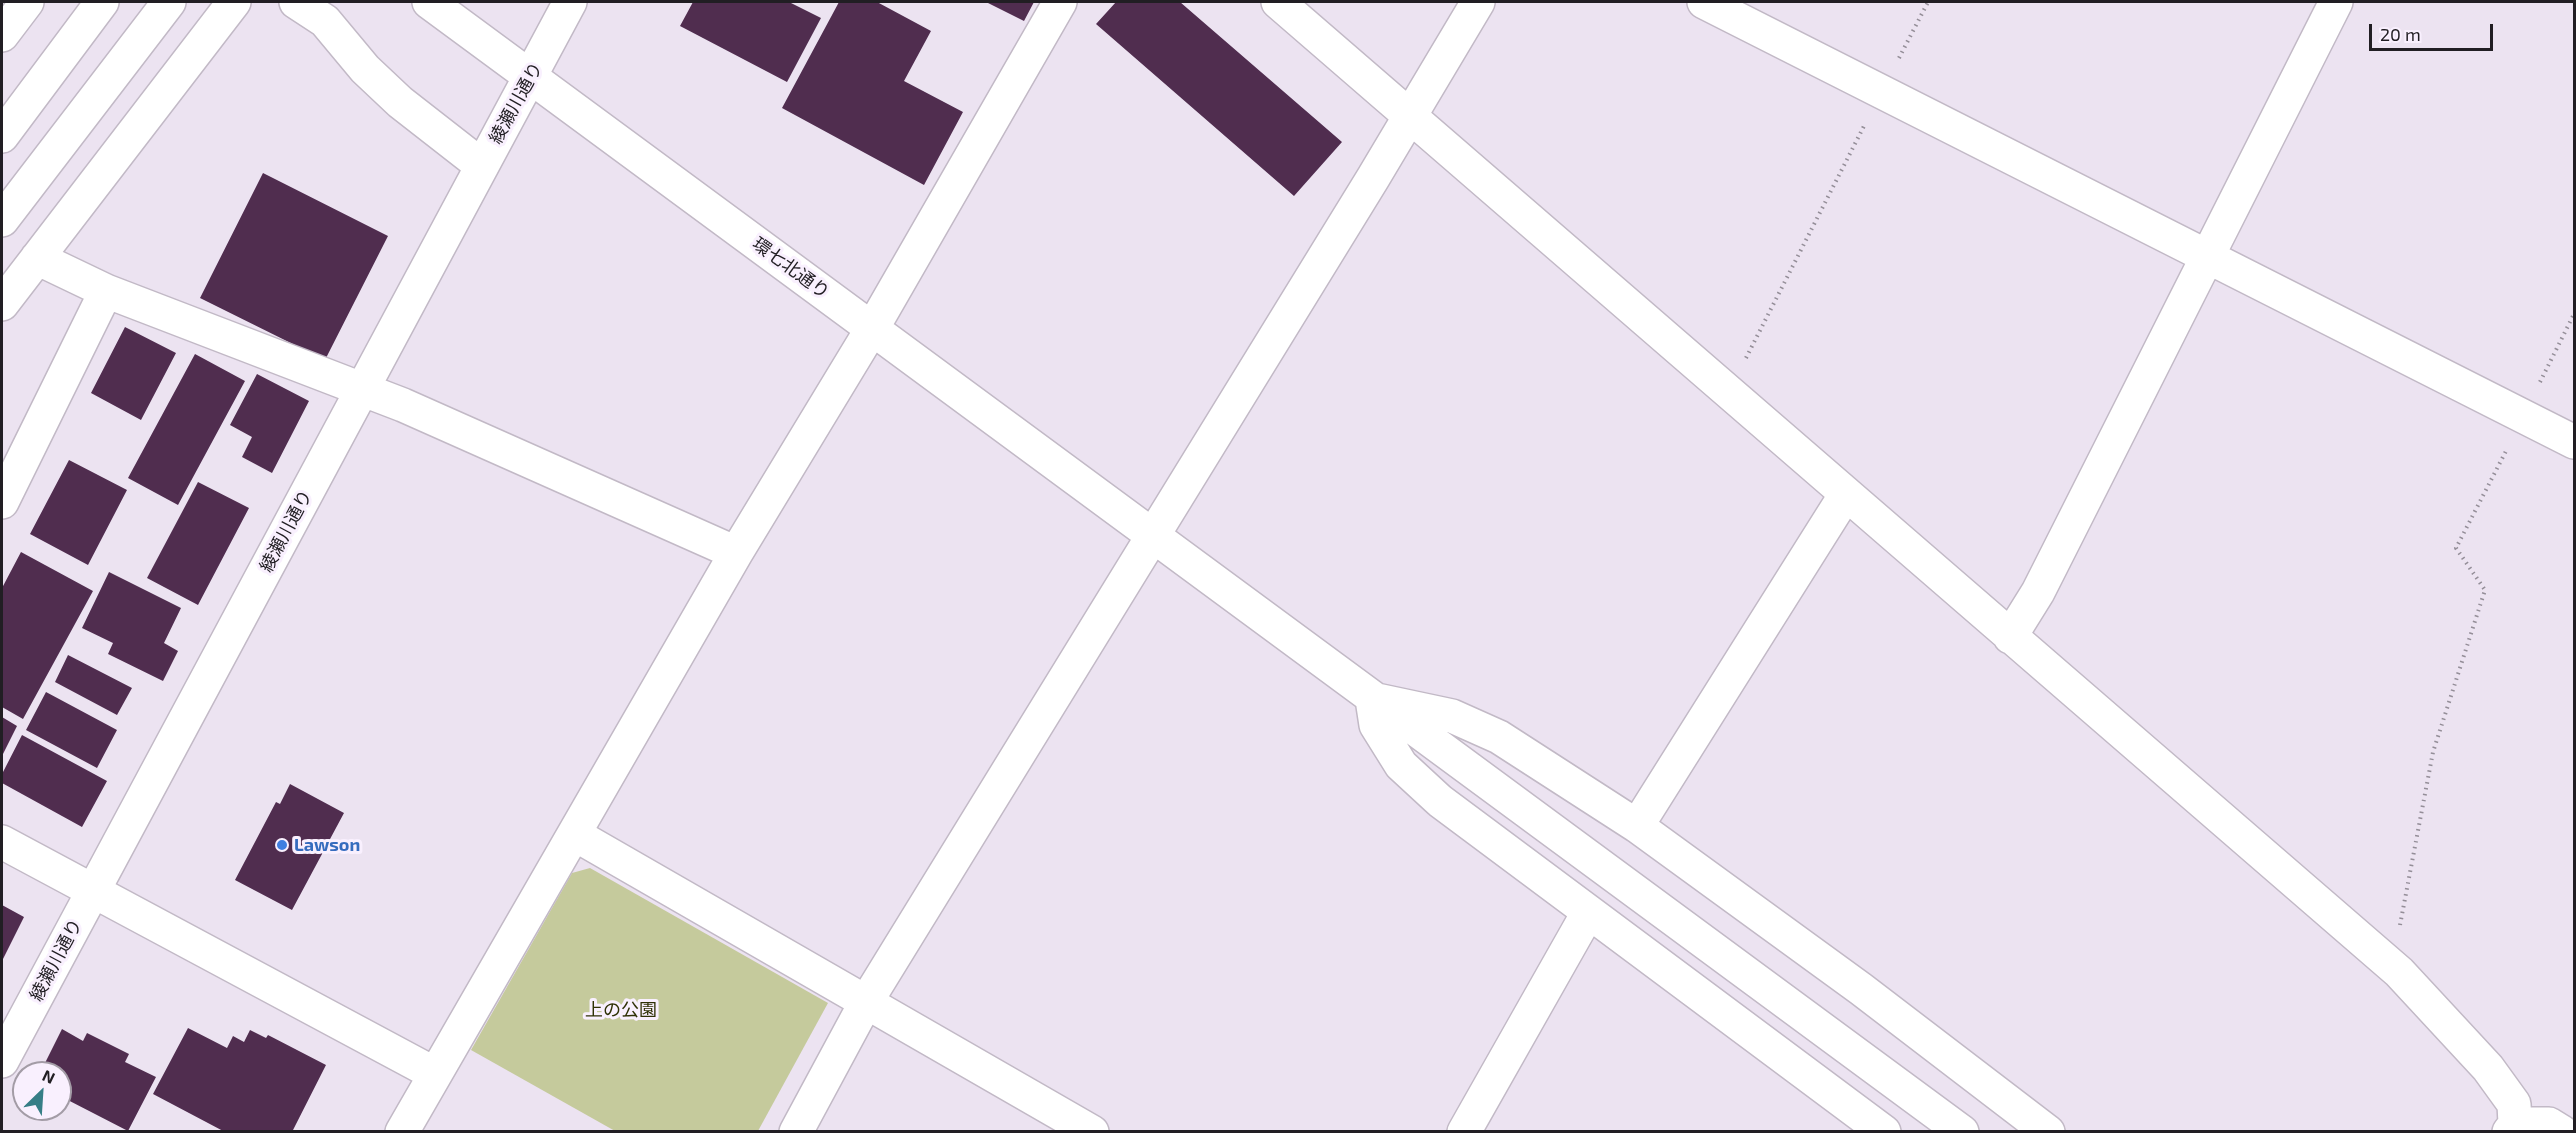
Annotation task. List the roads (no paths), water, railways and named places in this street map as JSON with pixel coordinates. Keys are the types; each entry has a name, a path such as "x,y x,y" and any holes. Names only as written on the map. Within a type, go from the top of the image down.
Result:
{"main road":[{"path":"2,35 27,2"},
{"path":"2,136 102,2"},
{"path":"2,220 169,2"},
{"path":"2,304 234,2"},
{"path":"296,2 325,21 365,69 400,102 482,166"},
{"name":"環七北通り","path":"429,2 873,327 1372,699 1962,1131"},
{"name":"綾瀬川通り","path":"2,1061 570,2"},
{"path":"402,1131 736,554 873,327 1060,2"},
{"path":"1278,2 2399,972 2488,1068 2514,1104 2512,1128 2549,1124 2562,1131"},
{"path":"796,1131 866,1002 1478,2"},
{"path":"1704,2 1758,13 1883,90 2574,442"},
{"path":"2010,637 2038,592 2336,2"},
{"path":"2,242 43,168"},
{"path":"37,258 106,291 363,388 736,554"},
{"path":"2,502 106,291"},
{"path":"1638,826 1846,494"},
{"path":"1884,1131 1440,801 1401,765 1376,725 1372,699 1452,716 1499,737 1638,826 1861,989 2048,1131"},
{"path":"574,834 1092,1131"},
{"path":"2,842 435,1074"},
{"path":"1464,1131 1588,913"},
{"path":"2567,1131 2574,1117"}],"place":[{"name":"Lawson","path":"282,845"}],"park label":[{"name":"上の公園","path":"621,1010"}]}
